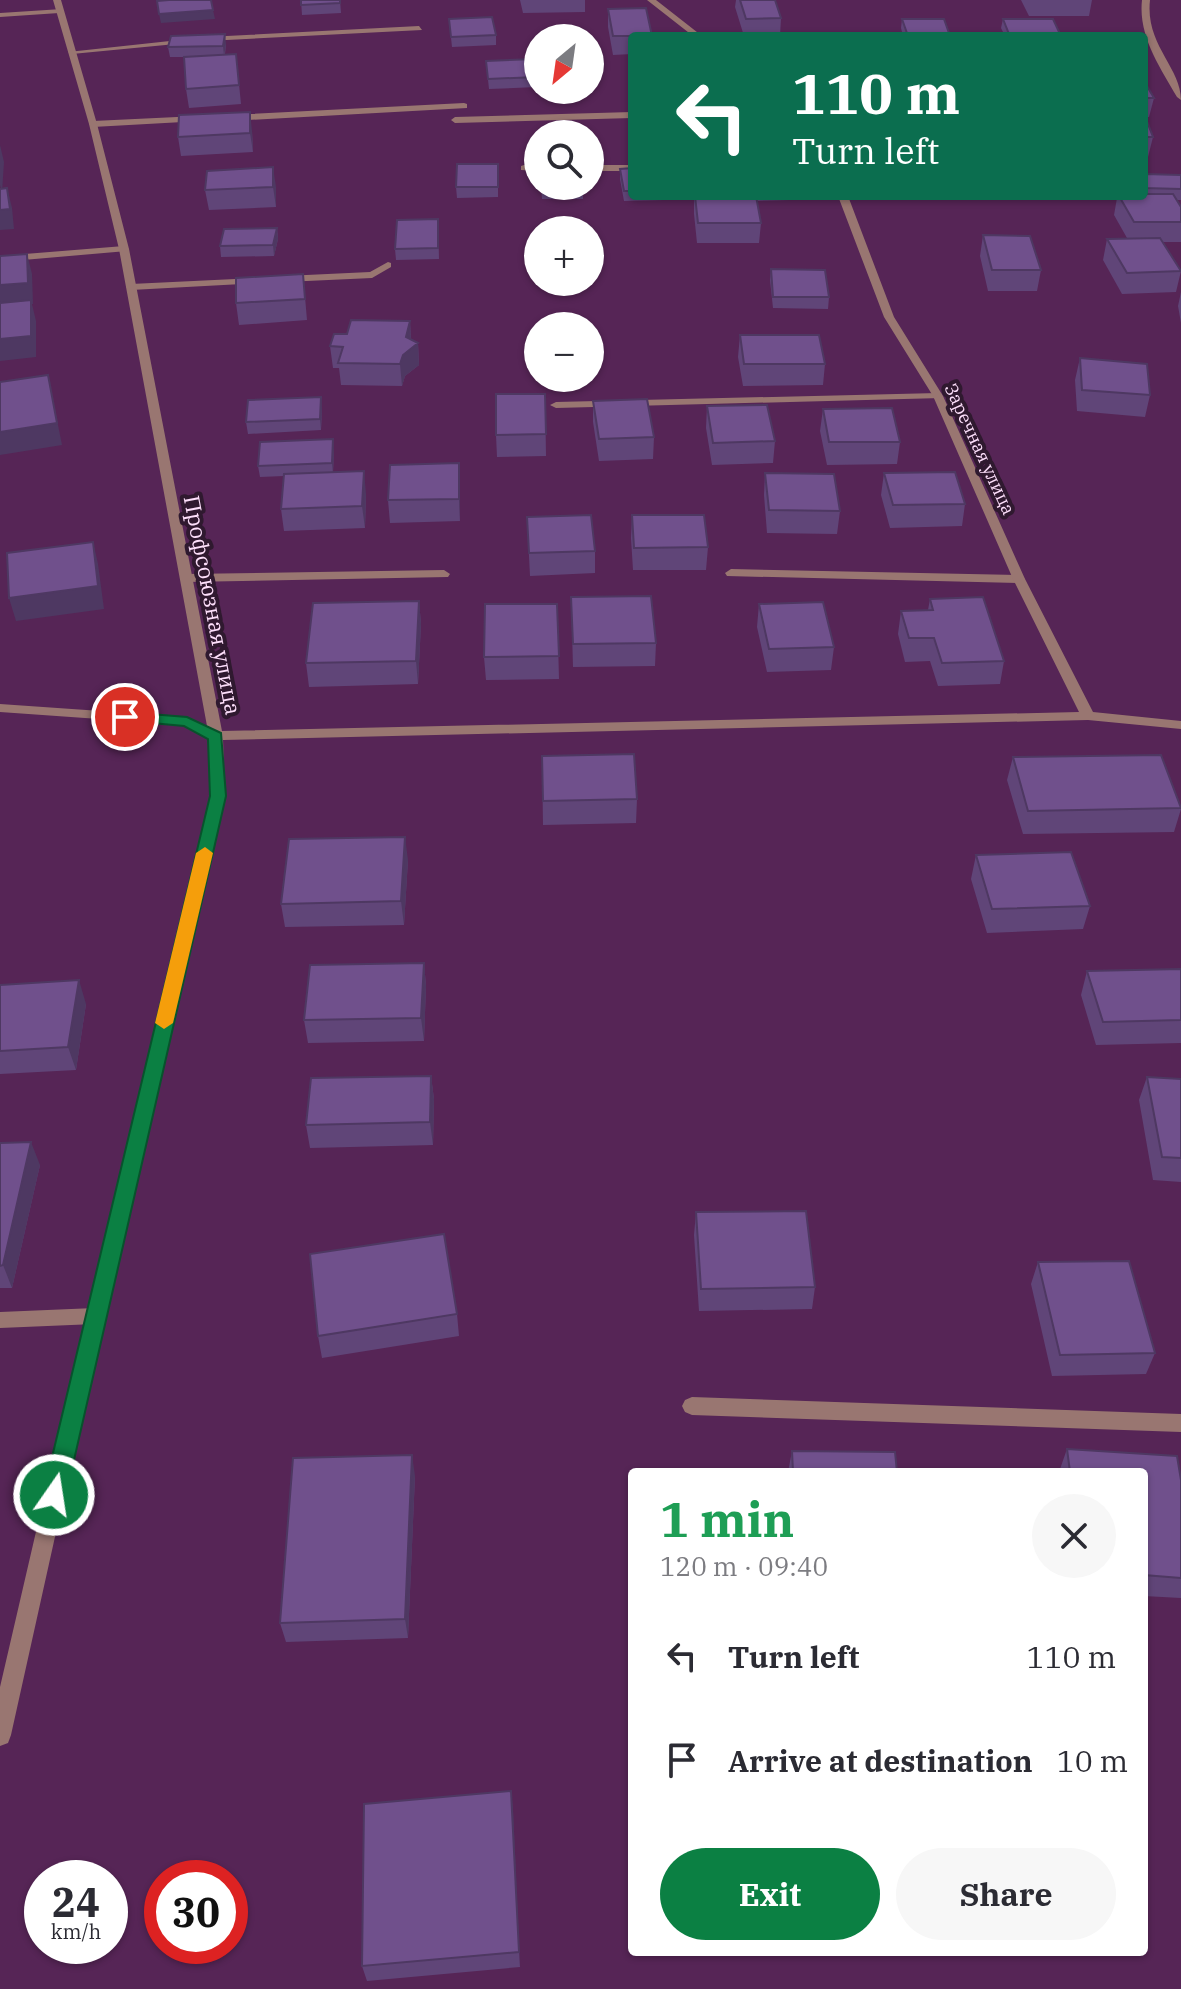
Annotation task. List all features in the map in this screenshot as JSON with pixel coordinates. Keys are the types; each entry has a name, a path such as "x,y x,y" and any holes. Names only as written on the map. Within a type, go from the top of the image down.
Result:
{"street":[{"path":"651,0 693,32"},
{"path":"1146,0 1143,12 1157,51 1181,97"},
{"path":"0,15 58,6"},
{"name":"Профсоюзная улица","path":"0,1735 218,796 216,736 124,249 93,124 58,6"},
{"path":"72,52 207,39 419,28"},
{"path":"1148,51 1157,51"},
{"path":"93,124 464,106"},
{"path":"455,120 628,115"},
{"path":"604,168 628,168"},
{"name":"Заречная улица","path":"845,200 889,317 938,396 1019,579 1088,716"},
{"path":"0,259 124,249"},
{"path":"131,287 372,275 388,265"},
{"path":"556,405 938,396"},
{"path":"731,573 1019,579"},
{"path":"186,578 444,574"},
{"path":"0,708 187,721 216,736 1088,716 1181,725"},
{"path":"0,1320 95,1316"},
{"path":"692,1406 1181,1423"}],"building":[{"path":"211,0 213,10 159,14 157,1"},
{"path":"301,0 340,0 340,3 301,5"},
{"path":"740,0 775,0 781,18 746,19"},
{"path":"646,8 651,32 628,32 628,36 613,36 608,9"},
{"path":"492,17 496,35 451,37 449,19"},
{"path":"902,19 944,19 949,32 907,32"},
{"path":"1003,19 1053,19 1059,32 1008,32"},
{"path":"225,34 223,46 168,47 171,36"},
{"path":"236,54 239,85 186,89 184,57"},
{"path":"524,59 524,78 488,79 486,61"},
{"path":"250,112 250,133 178,137 179,115"},
{"path":"457,164 498,164 498,187 456,187"},
{"path":"273,167 273,187 205,190 207,171"},
{"path":"628,168 628,191 624,191 620,169"},
{"path":"1148,174 1181,175 1181,189 1148,188"},
{"path":"7,188 10,209 0,210 0,189"},
{"path":"1148,194 1173,194 1181,207 1181,222 1134,222 1121,200 1148,200"},
{"path":"695,200 757,200 761,223 698,223"},
{"path":"438,219 438,248 395,249 397,220"},
{"path":"277,228 273,245 220,246 224,229"},
{"path":"983,235 1030,236 1041,270 992,270"},
{"path":"1160,238 1181,271 1127,273 1107,239"},
{"path":"27,254 28,283 0,285 0,256"},
{"path":"771,269 825,270 829,297 773,297"},
{"path":"303,274 305,299 236,303 236,278"},
{"path":"31,300 31,336 0,339 0,303"},
{"path":"351,320 410,321 406,337 418,343 403,355 400,364 338,363 343,347 330,346 334,334 347,334"},
{"path":"740,335 819,335 825,364 744,364"},
{"path":"1080,358 1147,364 1150,395 1082,390"},
{"path":"48,375 57,423 0,432 0,382"},
{"path":"496,394 545,394 546,434 496,435"},
{"path":"321,397 320,419 246,422 248,400"},
{"path":"647,399 654,437 599,439 593,401"},
{"path":"767,405 775,441 713,443 707,406"},
{"path":"892,408 900,442 829,442 823,409"},
{"path":"333,439 332,463 258,466 260,442"},
{"path":"459,463 459,499 388,500 390,465"},
{"path":"364,471 362,506 281,509 284,474"},
{"path":"955,472 965,504 893,505 884,473"},
{"path":"765,473 834,474 840,511 769,510"},
{"path":"591,515 595,551 529,553 527,517"},
{"path":"632,515 704,515 708,547 634,548"},
{"path":"93,542 98,586 9,598 7,553"},
{"path":"651,596 656,643 573,644 571,597"},
{"path":"983,597 1004,661 942,663 934,638 909,638 901,611 933,610 930,599"},
{"path":"419,601 416,661 306,663 313,603"},
{"path":"823,602 834,647 769,649 759,604"},
{"path":"485,604 557,604 559,656 484,657"},
{"path":"634,754 637,799 543,801 542,756"},
{"path":"1161,755 1181,808 1028,811 1013,757"},
{"path":"405,837 401,901 281,904 289,839"},
{"path":"1071,852 1090,906 992,909 976,855"},
{"path":"424,963 421,1018 304,1020 310,965"},
{"path":"1181,969 1181,1020 1103,1022 1087,971"},
{"path":"79,980 68,1047 0,1051 0,985"},
{"path":"431,1076 430,1122 306,1125 311,1078"},
{"path":"1147,1077 1181,1079 1181,1158 1162,1157"},
{"path":"31,1142 3,1265 0,1266 0,1143"},
{"path":"806,1211 815,1287 701,1289 696,1212"},
{"path":"444,1234 457,1314 318,1336 310,1254"},
{"path":"1129,1261 1155,1353 1060,1355 1038,1262"},
{"path":"1067,1449 1177,1456 1181,1480 1181,1578 1148,1575 1148,1468 1069,1468"},
{"path":"792,1451 895,1452 897,1468 793,1468"},
{"path":"412,1455 405,1619 280,1623 293,1458"},
{"path":"511,1791 519,1952 362,1966 364,1804"}],"slow traffic":[{"path":"164,1023 205,853"}],"route":[{"path":"54,1495 218,796 216,736 187,721 125,717"}]}
